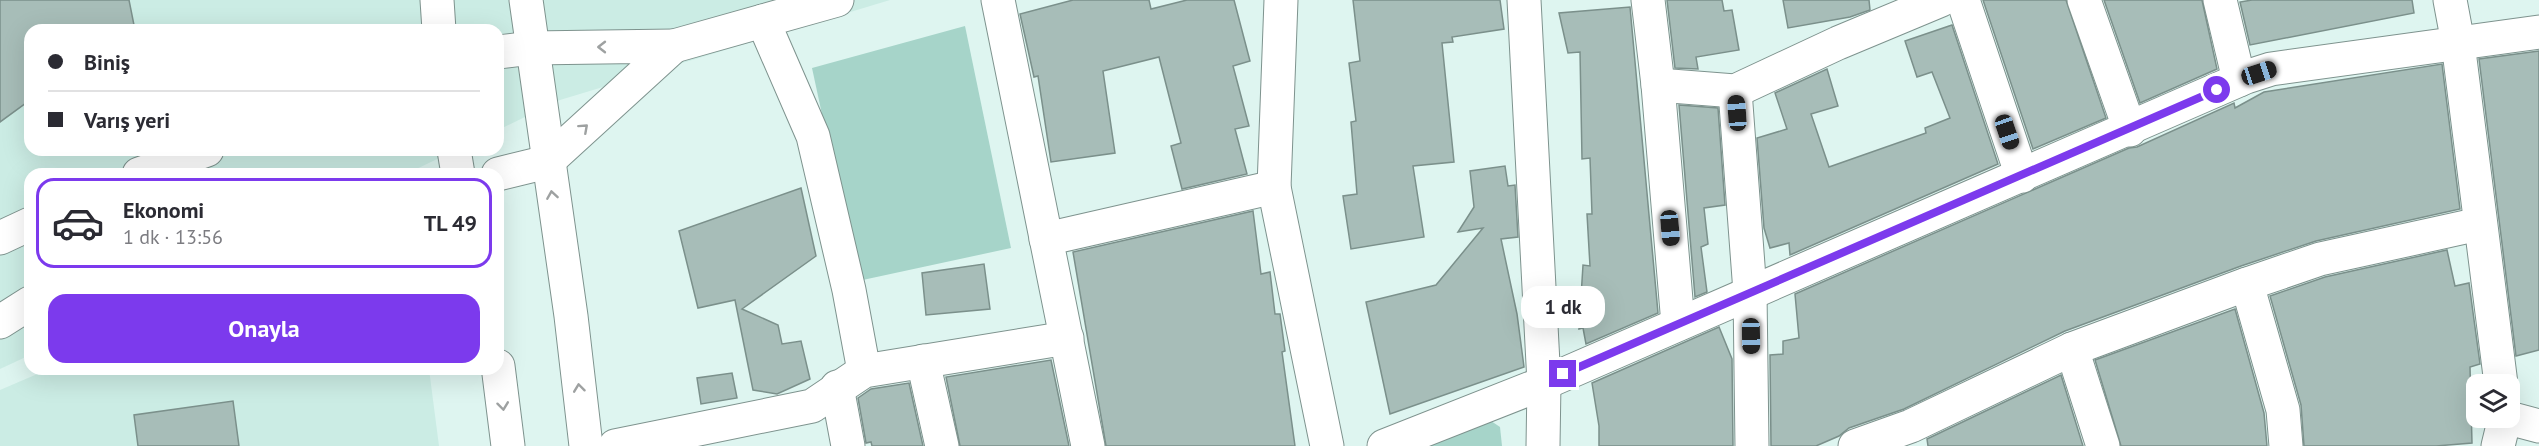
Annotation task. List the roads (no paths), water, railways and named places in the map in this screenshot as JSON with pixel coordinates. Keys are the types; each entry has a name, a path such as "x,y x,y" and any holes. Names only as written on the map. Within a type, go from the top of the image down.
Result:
{"street":[{"path":"437,0 439,24"},
{"path":"526,0 547,162 571,316 586,446"},
{"path":"504,51 531,48 674,46 837,0"},
{"path":"998,0 1088,446"},
{"path":"1281,0 1274,188 1327,446"},
{"path":"1524,0 1544,383 1543,446"},
{"path":"1648,0 1658,85 1678,324"},
{"path":"1658,85 1735,91 1838,43 1941,0"},
{"path":"1964,0 2022,176"},
{"path":"2084,0 2130,130"},
{"path":"2220,0 2239,80"},
{"path":"2450,0 2458,44 2500,374"},
{"path":"763,21 813,136 849,290 848,446"},
{"path":"1384,446 1544,383 1750,292 2130,130 2239,80 2271,69 2539,32"},
{"path":"504,173 547,162 674,46"},
{"path":"1735,91 1750,292 1752,446"},
{"path":"156,168 190,156"},
{"path":"1046,239 1274,188"},
{"path":"1856,446 1914,436 2072,349 2247,284 2320,259 2479,224"},
{"path":"0,238 24,227"},
{"path":"2247,284 2283,410 2286,446"},
{"path":"0,322 24,307"},
{"path":"615,446 812,406 850,379 923,361 1067,338"},
{"path":"2072,349 2103,446"},
{"path":"923,361 942,446"},
{"path":"499,375 508,446"},
{"path":"2520,421 2539,426"},
{"path":"2498,446 2502,428"}]}
